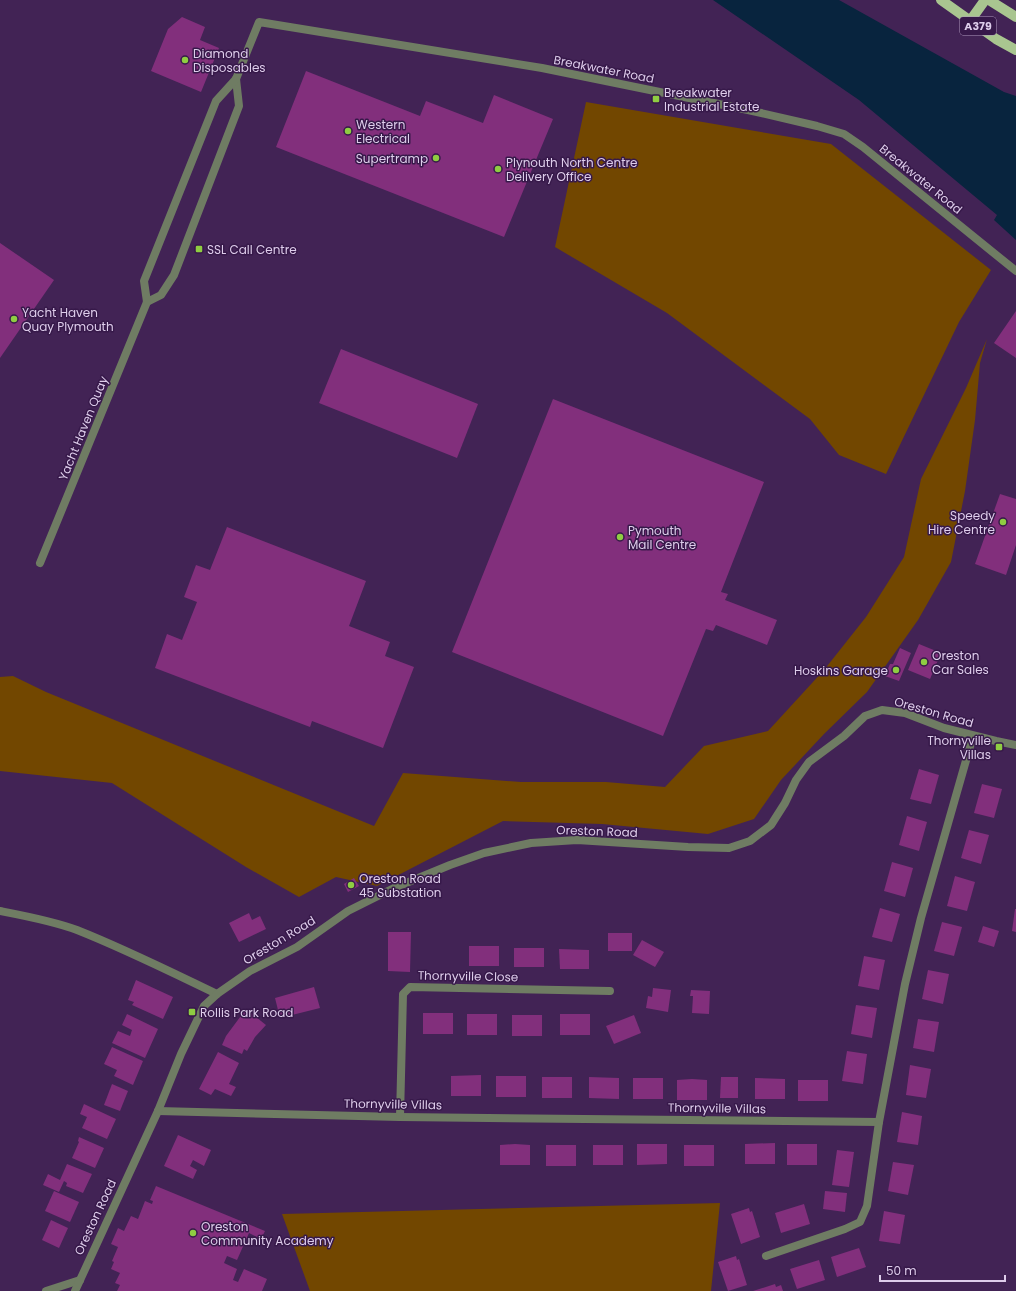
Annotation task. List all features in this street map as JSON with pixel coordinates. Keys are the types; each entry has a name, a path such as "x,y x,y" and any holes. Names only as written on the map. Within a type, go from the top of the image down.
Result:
{"main road":[{"name":"A379","path":"941,0 996,39 1016,50"},
{"name":"A379","path":"970,21 985,0"},
{"name":"A379","path":"989,0 1016,17"}],"street":[{"name":"Breakwater Road","path":"236,79 259,22 549,70 748,110 817,126 844,134 863,147 1016,271"},
{"path":"236,79 239,106 174,275 161,295 147,302 144,281 168,220 216,101 236,79"},
{"name":"Yacht Haven Quay","path":"40,563 147,302"},
{"name":"Oreston Road","path":"75,1291 158,1111 181,1054 204,1006 217,994 250,971 297,947 348,911 394,888 484,853 531,843 577,840 729,848 750,841 771,825 785,803 796,780 809,762 844,736 865,716 882,710 905,713 944,728 1010,745 1016,745"},
{"path":"766,1256 860,1222 866,1206 879,1122 905,984 973,736"},
{"path":"0,911 24,915 76,930 145,959 217,994"},
{"name":"Thornyville Close","path":"400,1117 403,994 410,986 610,991"},
{"name":"Thornyville Villas","path":"158,1111 400,1117 879,1122"},
{"path":"46,1291 80,1280"}],"shaded area":[{"path":"586,102 831,144 991,270 959,322 886,474 839,455 810,419 667,313 555,247"},
{"path":"987,339 980,363 975,420 965,491 951,562 918,620 867,692 824,734 781,780 754,819 708,834 602,824 503,821 377,886 336,877 299,897 246,867 112,783 0,771 0,677 13,676 46,692 374,826 403,773 521,782 606,782 665,787 704,746 768,731 824,670 866,617 904,557 921,479 966,388"},
{"path":"720,1203 711,1291 310,1291 282,1214"}],"water":[{"path":"713,0 839,0 1004,92 1016,96 1016,240 994,220 997,215 859,100"}],"building":[{"name":"Diamond Disposables","path":"182,17 205,27 200,40 219,48 201,92 151,71 168,29"},
{"path":"306,71 420,116 426,101 483,123 494,95 553,119 504,237 276,147"},
{"name":"Yacht Haven Quay Plymouth","path":"0,243 54,280 0,358"},
{"path":"1016,311 1016,358 994,343"},
{"path":"341,349 478,404 457,458 319,403"},
{"name":"Pymouth Mail Centre","path":"553,399 764,482 721,592 728,594 725,600 777,620 767,645 716,625 713,631 706,629 663,736 452,652"},
{"name":"Speedy Hire Centre","path":"1000,494 1016,499 1016,545 1006,575 975,564"},
{"path":"227,527 366,581 349,626 390,642 385,656 414,667 383,748 312,721 310,727 155,668 167,634 182,640 197,602 184,597 196,565 210,570"},
{"name":"Oreston Car Sales","path":"919,644 941,653 930,679 908,670"},
{"name":"Hoskins Garage","path":"900,648 911,653 899,681 885,676 890,664 893,664"},
{"path":"919,769 939,775 931,804 910,799"},
{"path":"982,784 1002,789 994,818 974,813"},
{"path":"907,816 927,822 919,851 899,845"},
{"path":"969,830 989,835 981,864 961,858"},
{"path":"892,862 913,868 905,897 884,891"},
{"path":"955,876 975,882 967,911 947,906"},
{"name":"Oreston Road 45 Substation","path":"354,878 359,886 348,892 344,884"},
{"path":"880,908 900,914 892,942 872,937"},
{"path":"1016,909 1016,932 1012,931"},
{"path":"249,913 252,920 260,916 266,929 239,942 229,923"},
{"path":"942,922 962,927 954,956 934,951"},
{"path":"983,926 999,931 994,947 978,942"},
{"path":"388,932 411,932 410,972 388,971"},
{"path":"608,933 632,933 632,951 608,951"},
{"path":"642,940 664,952 655,967 633,955"},
{"path":"469,946 499,946 499,966 469,966"},
{"path":"514,948 544,948 544,967 514,967"},
{"path":"559,949 589,950 589,969 560,969"},
{"path":"864,956 885,960 879,990 858,986"},
{"path":"928,970 949,974 943,1004 922,999"},
{"path":"136,980 173,997 163,1019 132,1005 134,1002 128,1000"},
{"path":"314,987 320,1008 280,1018 275,998"},
{"path":"653,988 671,990 668,1012 646,1008 648,996 652,997"},
{"path":"691,990 710,991 709,1014 692,1013 693,996 690,996"},
{"path":"856,1005 877,1008 872,1038 851,1034"},
{"path":"246,1009 266,1025 255,1037 247,1051 244,1049 242,1054 222,1045 226,1036"},
{"path":"423,1013 453,1013 453,1034 423,1034"},
{"path":"127,1014 158,1029 145,1058 112,1043 118,1031 130,1036 132,1030 122,1025"},
{"path":"467,1014 497,1014 497,1035 467,1035"},
{"path":"560,1014 590,1014 590,1035 560,1035"},
{"path":"512,1015 542,1015 542,1036 512,1036"},
{"path":"634,1015 641,1033 614,1044 606,1026"},
{"path":"918,1019 939,1022 934,1052 913,1048"},
{"path":"112,1047 143,1061 133,1085 114,1076 117,1070 104,1064"},
{"path":"847,1051 867,1054 863,1084 842,1081"},
{"path":"218,1052 239,1063 229,1084 236,1087 231,1096 215,1089 211,1095 199,1089"},
{"path":"910,1065 931,1069 926,1098 906,1095"},
{"path":"481,1075 481,1096 451,1096 451,1076"},
{"path":"496,1076 526,1076 526,1097 496,1097"},
{"path":"542,1077 572,1077 572,1098 542,1098"},
{"path":"589,1077 619,1078 619,1099 589,1098"},
{"path":"721,1077 738,1077 738,1098 720,1098"},
{"path":"633,1078 663,1078 663,1099 633,1099"},
{"path":"755,1078 785,1079 785,1099 755,1099"},
{"path":"677,1080 707,1080 707,1100 677,1100"},
{"path":"798,1080 828,1080 828,1101 798,1101"},
{"path":"112,1084 128,1091 120,1111 104,1105"},
{"path":"84,1104 116,1119 107,1139 82,1128 87,1117 80,1114"},
{"path":"902,1112 922,1116 918,1145 897,1142"},
{"path":"178,1135 211,1150 204,1166 193,1160 190,1166 197,1170 193,1179 164,1166"},
{"path":"79,1137 104,1148 95,1168 72,1158 79,1142"},
{"path":"775,1143 775,1164 745,1164 745,1144"},
{"path":"637,1144 667,1144 667,1164 637,1165"},
{"path":"787,1144 817,1144 817,1165 787,1165"},
{"path":"500,1145 530,1145 530,1165 500,1165"},
{"path":"546,1145 576,1145 576,1166 546,1166"},
{"path":"593,1145 623,1145 623,1165 593,1165"},
{"path":"684,1145 714,1145 714,1166 684,1166"},
{"path":"837,1150 854,1152 849,1187 832,1185"},
{"path":"893,1162 914,1165 908,1195 888,1191"},
{"path":"67,1164 92,1174 83,1193 66,1186 67,1183 64,1181 59,1192 43,1185 48,1174 60,1180"},
{"name":"Oreston Community Academy","path":"156,1186 265,1231 261,1239 249,1233 237,1260 227,1256 224,1263 237,1269 233,1280 238,1282 244,1269 267,1279 262,1291 117,1291 120,1285 115,1283 120,1273 111,1269 114,1262 112,1261 118,1247 111,1244 118,1228 124,1231 131,1216 138,1219 145,1201 152,1204 153,1201 150,1200"},
{"path":"54,1191 79,1202 70,1222 45,1211"},
{"path":"825,1191 847,1193 845,1212 823,1209"},
{"path":"804,1204 810,1224 781,1233 775,1213"},
{"path":"749,1208 750,1212 752,1211 760,1237 741,1244 731,1214"},
{"path":"884,1211 905,1215 900,1244 879,1241"},
{"path":"51,1220 68,1228 59,1248 42,1240"},
{"path":"859,1248 866,1267 837,1277 831,1257"},
{"path":"736,1256 737,1260 739,1259 747,1285 728,1291 718,1262"},
{"path":"819,1260 825,1280 797,1289 790,1269"},
{"path":"775,1284 776,1287 781,1285 783,1291 753,1291"}],"place":[{"name":"Diamond Disposables","path":"185,60"},
{"name":"Breakwater Industrial Estate","path":"656,99"},
{"name":"Western Electrical","path":"348,131"},
{"name":"Supertramp","path":"436,158"},
{"name":"Plynouth North Centre Delivery Office","path":"498,169"},
{"name":"SSL Call Centre","path":"199,249"},
{"name":"Yacht Haven Quay Plymouth","path":"14,319"},
{"name":"Speedy Hire Centre","path":"1003,522"},
{"name":"Pymouth Mail Centre","path":"620,537"},
{"name":"Oreston Car Sales","path":"924,662"},
{"name":"Hoskins Garage","path":"896,670"},
{"name":"Thornyville Villas","path":"999,747"},
{"name":"Oreston Road 45 Substation","path":"351,885"},
{"name":"Rollis Park Road","path":"192,1012"},
{"name":"Oreston Community Academy","path":"193,1233"}]}
